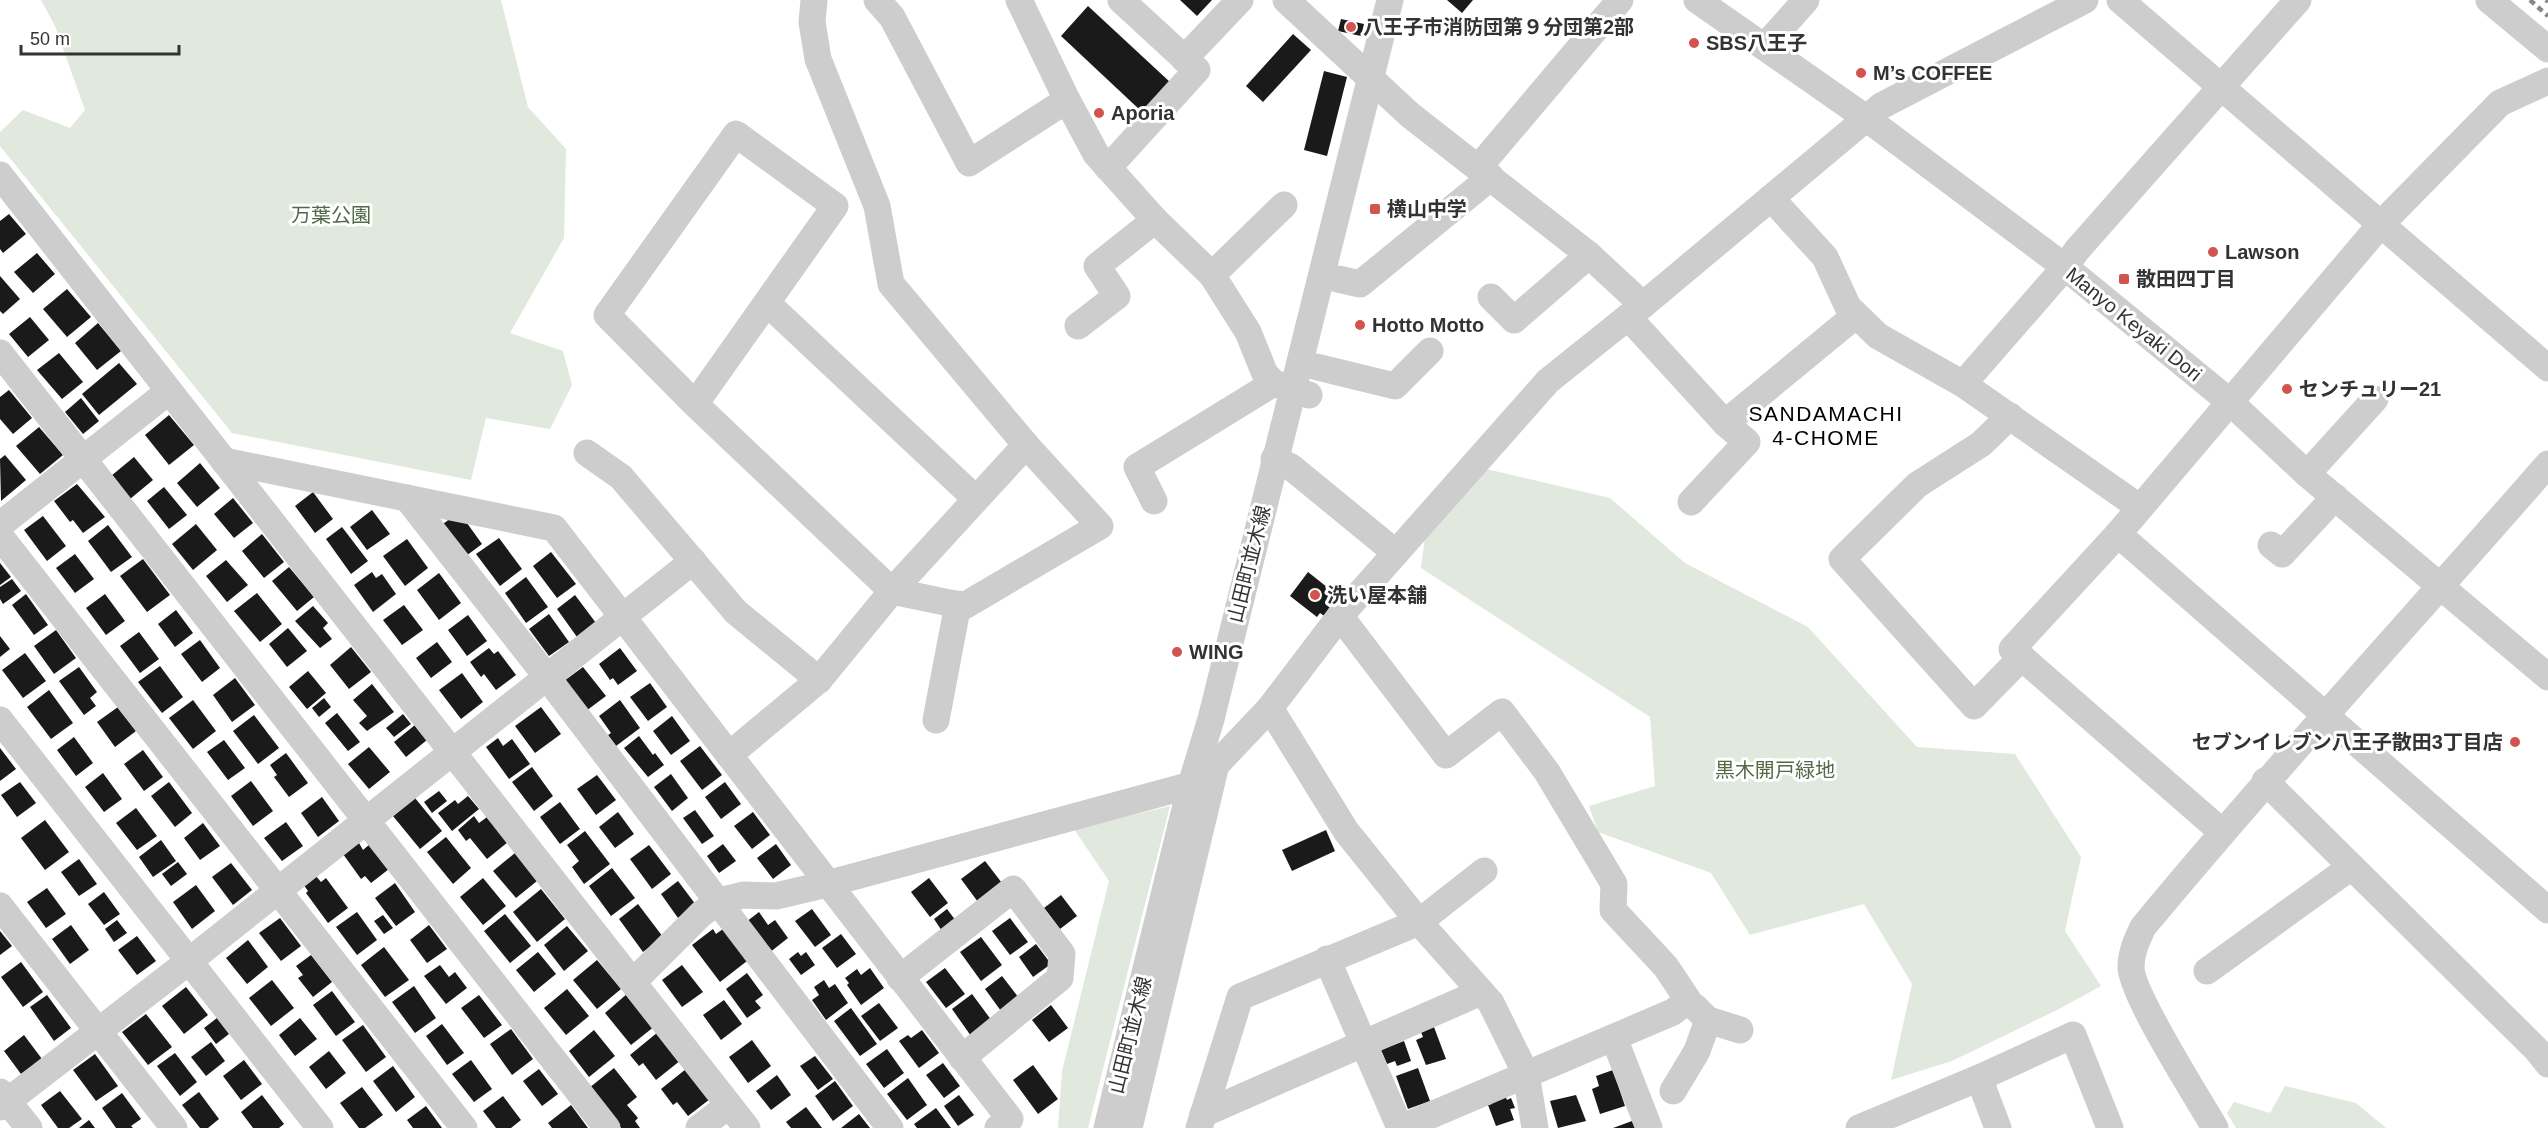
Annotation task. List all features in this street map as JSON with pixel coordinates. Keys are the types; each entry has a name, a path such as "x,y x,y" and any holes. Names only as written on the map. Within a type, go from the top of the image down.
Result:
{"street":[{"path":"695,404 835,206 736,134 607,315 695,404 892,591 964,606 1100,526 1026,445 891,284 877,206 818,59 812,22 814,0"},
{"path":"877,0 892,17 969,164 1067,100"},
{"path":"1019,0 1096,154 1155,220 1212,275 1248,332 1265,374 1292,390"},
{"path":"1108,168 1197,70 1121,0"},
{"path":"1184,59 1240,0"},
{"path":"1286,0 1410,115 1589,255 1725,423 1747,442 1692,502"},
{"name":"山田町並木線","path":"1292,390 1317,367 1338,279 1378,85 1390,0"},
{"name":"山田町並木線","path":"1107,1128 1146,1014 1216,765 1283,463 1292,390 1378,85 1410,0"},
{"path":"1338,279 1360,284 1485,172 1620,0"},
{"name":"Manyo Keyaki Dori","path":"1697,0 1866,118 2065,267 2230,402 2307,474 2548,677"},
{"path":"1765,46 1806,0"},
{"path":"633,982 701,914 719,901 742,895 776,896 827,884 1191,785 1216,765 1270,708 1340,616 1548,381 1636,311 1881,106 2085,0"},
{"path":"2120,0 2548,368"},
{"path":"1963,384 2220,86 2298,0"},
{"path":"2489,0 2548,49"},
{"path":"2222,832 2012,649 2118,534 2381,224 2500,102 2548,81"},
{"path":"0,176 747,1128"},
{"path":"1771,198 1825,257 1848,308 1878,336 1963,384 2139,507"},
{"path":"1212,275 1284,205"},
{"path":"1078,326 1117,296 1097,266 1155,220"},
{"path":"1491,297 1514,320 1589,255"},
{"path":"767,303 976,499"},
{"path":"1725,423 1856,315"},
{"path":"1317,367 1395,386 1430,351"},
{"path":"0,353 607,1128"},
{"path":"1154,501 1137,466 1292,390"},
{"path":"0,525 170,392"},
{"path":"2307,474 2375,399"},
{"path":"2010,416 1981,444 1917,485 1842,559 1974,706 2022,657"},
{"path":"729,755 819,680 892,591 1026,445"},
{"path":"586,453 621,477 736,612 819,680"},
{"path":"224,461 554,528 1010,1119 998,1128"},
{"path":"1283,463 1396,553"},
{"name":"山田町並木線","path":"1129,1128 1146,1014 1191,785 1283,463"},
{"path":"2215,1128 2139,996 2131,969 2133,948 2143,927 2265,781 2441,587 2548,464"},
{"path":"2271,545 2282,554 2335,497"},
{"path":"407,498 548,677 890,1128"},
{"path":"2118,534 2548,910"},
{"path":"0,536 464,1128"},
{"path":"29,1128 2,1100 188,962 693,561"},
{"path":"936,720 958,604"},
{"path":"1340,616 1446,755 1502,712 1547,772 1614,884 1613,910 1666,967 1688,999 1708,1020 1740,1030"},
{"path":"1270,708 1346,831 1419,922 1491,1003 1526,1074 1535,1128"},
{"path":"0,720 320,1128"},
{"path":"2265,781 2351,867 2544,1051"},
{"path":"2207,971 2351,867"},
{"path":"1201,1121 1240,998 1327,959 1419,922 1484,872"},
{"path":"900,978 1012,889 1062,954 1060,978 962,1058"},
{"path":"0,906 174,1128"},
{"path":"1327,959 1401,1128 1673,1012 1688,999"},
{"path":"1201,1121 1481,992"},
{"path":"1673,1090 1697,1052 1708,1020"},
{"path":"1873,1125 2073,1035 2110,1128"},
{"path":"1614,1038 1649,1128"},
{"path":"1979,1078 1998,1128"},
{"path":"699,1128 729,1105"}],"green space":[{"name":"万葉公園","path":"41,0 501,0 528,107 566,149 564,238 510,333 563,351 572,385 550,429 486,418 471,480 232,433 0,146 0,132 23,110 70,128 85,110 55,26"},
{"name":"黒木開戸緑地","path":"1482,468 1610,498 1685,563 1808,627 1917,747 2015,754 2081,857 2065,931 2101,986 1952,1061 1891,1080 1912,984 1864,904 1750,935 1711,873 1598,832 1589,806 1655,786 1650,717 1421,568 1427,521"},
{"path":"1170,806 1088,1128 1058,1128 1062,1071 1109,881 1074,829"},
{"path":"2285,1086 2356,1103 2386,1128 2236,1128 2227,1113 2234,1102 2270,1113"}],"building":[{"path":"1180,0 1212,0 1197,16"},
{"path":"1447,0 1473,0 1462,13"},
{"path":"1088,6 1171,83 1141,111 1061,36"},
{"name":"八王子市消防団第９分団第2部","path":"1341,19 1364,24 1361,36 1338,31"},
{"path":"1293,34 1311,50 1263,102 1246,86"},
{"path":"1324,71 1347,77 1327,156 1304,150"},
{"path":"9,214 26,234 3,253 0,249 0,221"},
{"path":"37,253 55,274 33,293 14,272"},
{"path":"0,276 20,299 3,314 0,311"},
{"path":"67,289 91,317 67,337 43,309"},
{"path":"30,317 49,340 28,357 9,334"},
{"path":"98,323 121,351 97,370 75,343"},
{"path":"59,353 83,382 62,399 37,370"},
{"path":"119,363 137,384 99,415 82,394"},
{"path":"9,390 32,418 13,434 0,419 0,397"},
{"path":"81,398 99,421 83,434 65,412"},
{"path":"169,415 194,445 169,465 145,435"},
{"path":"39,427 63,455 40,474 16,446"},
{"path":"5,455 26,480 1,501 0,459"},
{"path":"134,457 153,480 130,499 111,476"},
{"path":"200,463 220,488 197,507 177,483"},
{"path":"77,484 105,517 83,533 73,520 70,522 54,501"},
{"path":"164,487 187,515 169,529 147,501"},
{"path":"313,492 333,519 315,533 295,506"},
{"path":"233,498 253,523 234,538 214,514"},
{"path":"372,510 390,534 367,550 350,527"},
{"path":"459,512 482,544 462,559 439,527"},
{"path":"43,516 66,546 47,561 24,530"},
{"path":"196,524 217,550 193,570 172,544"},
{"path":"108,525 132,557 111,572 88,541"},
{"path":"342,527 368,561 351,574 326,539"},
{"path":"262,534 284,562 264,578 242,551"},
{"path":"499,538 522,569 500,586 476,554"},
{"path":"407,539 428,568 405,586 383,556"},
{"path":"551,552 576,584 557,598 533,566"},
{"path":"75,554 94,579 75,593 56,568"},
{"path":"143,559 170,595 147,612 120,576"},
{"path":"226,560 248,585 227,602 206,576"},
{"path":"0,563 11,577 0,585"},
{"path":"289,567 314,597 297,611 272,581"},
{"path":"372,572 376,578 382,574 396,594 373,612 354,585"},
{"path":"1308,572 1342,599 1327,618 1320,613 1317,617 1290,596"},
{"path":"439,573 461,603 439,620 417,590"},
{"path":"526,577 548,607 526,623 505,593"},
{"path":"12,579 21,591 3,604 0,599 0,587"},
{"path":"257,593 282,624 260,642 234,611"},
{"path":"26,594 48,625 34,635 12,605"},
{"path":"105,594 125,621 106,635 86,608"},
{"path":"575,595 596,623 577,637 557,609"},
{"path":"404,605 423,630 402,645 383,620"},
{"path":"313,606 328,623 323,628 332,639 320,648 295,621"},
{"path":"176,610 193,633 175,647 158,624"},
{"path":"549,614 569,642 549,656 529,629"},
{"path":"468,615 487,641 467,656 448,630"},
{"path":"288,628 307,651 287,667 269,644"},
{"path":"56,630 76,658 54,674 34,646"},
{"path":"139,632 159,659 140,673 120,646"},
{"path":"0,636 10,649 0,657"},
{"path":"200,640 220,668 202,682 181,654"},
{"path":"437,642 452,662 431,678 416,658"},
{"path":"351,647 371,672 349,689 330,665"},
{"path":"489,648 494,654 498,651 516,675 496,690 484,674 481,677 470,662"},
{"path":"620,648 637,671 618,685 613,678 610,680 599,664"},
{"path":"25,653 46,681 23,698 2,670"},
{"path":"160,666 183,697 162,713 138,682"},
{"path":"79,667 97,692 90,698 96,706 84,715 59,681"},
{"path":"583,667 606,696 586,711 564,681"},
{"path":"308,671 326,693 307,709 289,687"},
{"path":"462,673 483,702 461,719 439,690"},
{"path":"235,678 255,705 232,722 213,695"},
{"path":"650,683 667,707 648,721 630,697"},
{"path":"372,684 394,712 367,731 359,723 367,716 353,700"},
{"path":"49,690 73,723 51,739 27,707"},
{"path":"324,698 331,707 319,717 312,708"},
{"path":"193,700 216,731 193,749 169,718"},
{"path":"620,700 640,728 616,746 608,735 611,733 599,716"},
{"path":"118,707 136,731 115,747 97,722"},
{"path":"541,707 561,734 535,753 515,726"},
{"path":"337,713 360,742 348,751 325,723"},
{"path":"403,714 411,724 394,737 386,728"},
{"path":"254,715 279,748 258,764 233,731"},
{"path":"672,716 690,741 671,755 653,731"},
{"path":"415,725 427,740 406,757 394,742"},
{"path":"639,736 653,755 655,753 664,765 648,777 624,748"},
{"path":"74,737 93,763 76,776 57,750"},
{"path":"498,738 503,746 512,739 530,764 509,779 486,747"},
{"path":"224,740 245,768 228,780 207,752"},
{"path":"700,746 722,775 702,790 680,761"},
{"path":"369,747 390,772 369,789 348,764"},
{"path":"0,748 16,769 0,781"},
{"path":"143,750 163,777 144,791 124,764"},
{"path":"286,753 308,783 289,797 274,777 277,775 270,765"},
{"path":"532,767 553,796 534,811 512,782"},
{"path":"103,773 122,799 104,812 85,787"},
{"path":"671,774 688,798 672,811 654,787"},
{"path":"597,775 616,800 596,815 577,789"},
{"path":"251,781 273,811 253,826 231,796"},
{"path":"20,782 36,803 17,817 1,795"},
{"path":"169,782 192,813 175,827 151,796"},
{"path":"725,782 741,804 721,819 705,797"},
{"path":"439,791 447,801 432,813 424,802"},
{"path":"468,796 479,809 452,831 438,813 455,800 458,804"},
{"path":"322,797 339,821 318,837 301,813"},
{"path":"415,798 442,831 420,849 393,816"},
{"path":"560,802 580,829 560,844 540,817"},
{"path":"136,808 157,836 137,850 116,823"},
{"path":"695,810 714,836 702,844 683,818"},
{"path":"618,812 634,834 615,848 599,827"},
{"path":"753,812 770,835 752,849 734,826"},
{"path":"474,816 479,823 487,817 508,842 487,859 470,838 466,841 458,830"},
{"path":"45,820 69,852 45,870 21,838"},
{"path":"286,822 303,846 282,861 264,838"},
{"path":"203,823 220,846 200,860 184,838"},
{"path":"1326,830 1335,851 1292,871 1282,850"},
{"path":"585,831 610,864 584,884 572,867 579,861 567,845"},
{"path":"446,837 471,868 453,884 427,852"},
{"path":"161,840 176,861 153,877 139,857"},
{"path":"359,843 363,850 370,844 389,869 371,883 365,876 361,879 343,854"},
{"path":"723,844 736,861 719,873 707,856"},
{"path":"776,844 791,865 773,879 757,858"},
{"path":"649,845 671,874 652,889 630,859"},
{"path":"515,853 537,881 516,898 493,871"},
{"path":"79,859 97,884 79,896 61,872"},
{"path":"985,861 1002,883 978,902 961,879"},
{"path":"178,862 187,874 171,886 162,874"},
{"path":"231,863 252,890 233,905 212,877"},
{"path":"612,868 635,898 611,916 589,886"},
{"path":"315,875 321,882 326,878 348,908 328,923 306,893 308,891 303,884"},
{"path":"483,878 506,906 483,925 460,897"},
{"path":"929,878 948,903 930,917 911,892"},
{"path":"678,881 696,905 678,918 661,894"},
{"path":"395,883 415,912 396,926 375,898"},
{"path":"196,885 215,911 192,929 173,902"},
{"path":"47,888 66,914 46,928 27,902"},
{"path":"541,889 565,919 537,942 513,912"},
{"path":"104,892 120,914 104,925 88,904"},
{"path":"1061,895 1077,916 1060,929 1044,908"},
{"path":"638,904 663,937 643,952 619,919"},
{"path":"812,909 831,935 815,947 795,921"},
{"path":"947,909 956,921 942,931 934,919"},
{"path":"357,912 377,940 357,955 336,927"},
{"path":"759,912 768,925 775,920 788,938 769,953 746,922"},
{"path":"505,914 531,946 510,963 484,931"},
{"path":"383,915 393,928 384,934 374,921"},
{"path":"280,918 301,946 281,961 259,933"},
{"path":"1010,918 1028,942 1010,955 992,931"},
{"path":"117,920 127,933 114,942 105,929"},
{"path":"71,925 89,950 70,964 52,939"},
{"path":"429,925 447,949 427,963 410,940"},
{"path":"567,926 588,951 564,971 544,945"},
{"path":"713,929 716,934 723,929 747,961 720,982 692,945"},
{"path":"0,931 12,946 0,955"},
{"path":"841,934 856,954 837,968 822,948"},
{"path":"137,936 156,961 137,975 118,950"},
{"path":"981,937 1002,965 981,981 960,952"},
{"path":"248,940 268,967 247,984 226,958"},
{"path":"1036,944 1051,964 1033,977 1019,957"},
{"path":"384,947 409,980 385,997 361,965"},
{"path":"538,952 556,974 534,992 516,970"},
{"path":"798,952 801,956 806,952 815,965 801,975 789,959"},
{"path":"311,955 332,982 313,997 298,978 303,975 296,966"},
{"path":"597,960 621,989 597,1009 573,980"},
{"path":"21,962 43,992 23,1007 1,977"},
{"path":"440,965 449,977 455,972 467,988 446,1004 424,976"},
{"path":"682,965 703,992 682,1007 662,980"},
{"path":"870,968 884,988 861,1005 847,985 849,983 845,978 857,969 861,975"},
{"path":"945,968 965,994 946,1008 926,982"},
{"path":"747,973 763,995 755,1001 761,1008 747,1018 726,989"},
{"path":"1002,976 1019,998 1001,1011 985,989"},
{"path":"272,980 294,1008 271,1026 249,998"},
{"path":"824,980 829,988 835,984 848,1003 826,1020 812,1000 819,995 814,987"},
{"path":"414,986 436,1018 415,1033 392,1002"},
{"path":"186,987 208,1015 184,1034 162,1006"},
{"path":"567,989 589,1016 566,1035 544,1008"},
{"path":"332,991 355,1022 336,1036 313,1005"},
{"path":"628,993 655,1026 631,1045 605,1013"},
{"path":"972,994 992,1021 971,1036 952,1009"},
{"path":"47,995 71,1028 54,1041 30,1007"},
{"path":"479,995 502,1025 484,1038 461,1008"},
{"path":"724,1000 742,1024 721,1040 703,1015"},
{"path":"879,1003 898,1028 880,1041 861,1016"},
{"path":"1051,1005 1068,1028 1049,1042 1032,1020"},
{"path":"851,1008 877,1044 860,1056 834,1021"},
{"path":"146,1014 172,1047 148,1065 122,1032"},
{"path":"217,1018 229,1034 216,1044 204,1028"},
{"path":"300,1018 317,1039 295,1056 279,1035"},
{"path":"442,1024 464,1053 447,1065 426,1036"},
{"path":"363,1025 386,1057 366,1072 342,1040"},
{"path":"1434,1027 1446,1059 1426,1065 1416,1040 1423,1037 1421,1032"},
{"path":"511,1029 533,1059 512,1075 490,1044"},
{"path":"594,1030 615,1056 589,1077 569,1051"},
{"path":"922,1030 939,1053 919,1068 899,1041 908,1035 911,1038"},
{"path":"658,1032 681,1060 656,1080 643,1063 639,1066 630,1055"},
{"path":"24,1035 42,1059 21,1074 4,1051"},
{"path":"752,1040 771,1066 748,1083 729,1057"},
{"path":"1404,1041 1411,1061 1397,1066 1395,1061 1387,1064 1381,1050"},
{"path":"211,1042 225,1061 206,1076 191,1057"},
{"path":"887,1049 904,1073 884,1088 866,1064"},
{"path":"329,1051 346,1073 326,1089 309,1067"},
{"path":"175,1053 197,1082 180,1096 157,1066"},
{"path":"95,1054 118,1086 96,1101 73,1070"},
{"path":"815,1056 833,1079 818,1090 800,1066"},
{"path":"244,1060 262,1084 241,1100 223,1076"},
{"path":"471,1060 492,1089 474,1102 452,1074"},
{"path":"943,1063 960,1086 944,1098 926,1075"},
{"path":"1033,1065 1058,1099 1038,1114 1013,1080"},
{"path":"393,1066 415,1097 396,1112 373,1081"},
{"path":"614,1068 637,1097 627,1105 638,1118 635,1121 640,1128 621,1128 589,1088"},
{"path":"1418,1068 1430,1101 1408,1109 1396,1076"},
{"path":"539,1069 558,1094 542,1106 523,1081"},
{"path":"686,1069 710,1099 688,1116 677,1102 673,1105 661,1089"},
{"path":"1613,1070 1625,1106 1600,1114 1592,1089 1599,1086 1596,1076"},
{"path":"777,1075 791,1095 771,1110 756,1091"},
{"path":"908,1078 927,1105 907,1120 887,1094"},
{"path":"835,1081 853,1106 833,1121 815,1096"},
{"path":"362,1087 383,1115 365,1128 359,1128 340,1103"},
{"path":"60,1091 82,1119 69,1128 58,1128 41,1105"},
{"path":"199,1092 219,1119 208,1128 200,1128 182,1105"},
{"path":"122,1093 141,1119 131,1126 133,1128 116,1128 102,1108"},
{"path":"262,1095 284,1124 279,1128 253,1128 241,1112"},
{"path":"959,1095 974,1115 958,1126 944,1106"},
{"path":"1505,1095 1507,1100 1511,1098 1515,1108 1510,1109 1514,1120 1496,1126 1488,1105 1492,1104 1491,1101"},
{"path":"1576,1095 1586,1121 1558,1128 1550,1101"},
{"path":"503,1096 521,1120 511,1128 496,1128 483,1111"},
{"path":"571,1105 588,1128 552,1128 548,1123"},
{"path":"426,1106 442,1128 413,1128 407,1120"},
{"path":"806,1107 822,1128 791,1128 786,1122"},
{"path":"936,1108 951,1128 917,1128 914,1124"},
{"path":"859,1114 870,1128 841,1128"},
{"path":"89,1120 95,1128 79,1128"},
{"path":"1632,1121 1635,1128 1613,1128"}],"railway":[{"path":"2530,0 2548,16"}],"place":[{"name":"八王子市消防団第９分団第2部","path":"1351,27"},
{"name":"SBS八王子","path":"1694,43"},
{"name":"M’s COFFEE","path":"1861,73"},
{"name":"Aporia","path":"1099,113"},
{"name":"横山中学","path":"1375,209"},
{"name":"Lawson","path":"2213,252"},
{"name":"散田四丁目","path":"2124,279"},
{"name":"Hotto Motto","path":"1360,325"},
{"name":"センチュリー21","path":"2287,389"},
{"name":"洗い屋本舗","path":"1315,595"},
{"name":"WING","path":"1177,652"},
{"name":"セブンイレブン八王子散田3丁目店","path":"2515,742"}],"district":[{"name":"SANDAMACHI 4-CHOME","path":"1826,425"}]}
